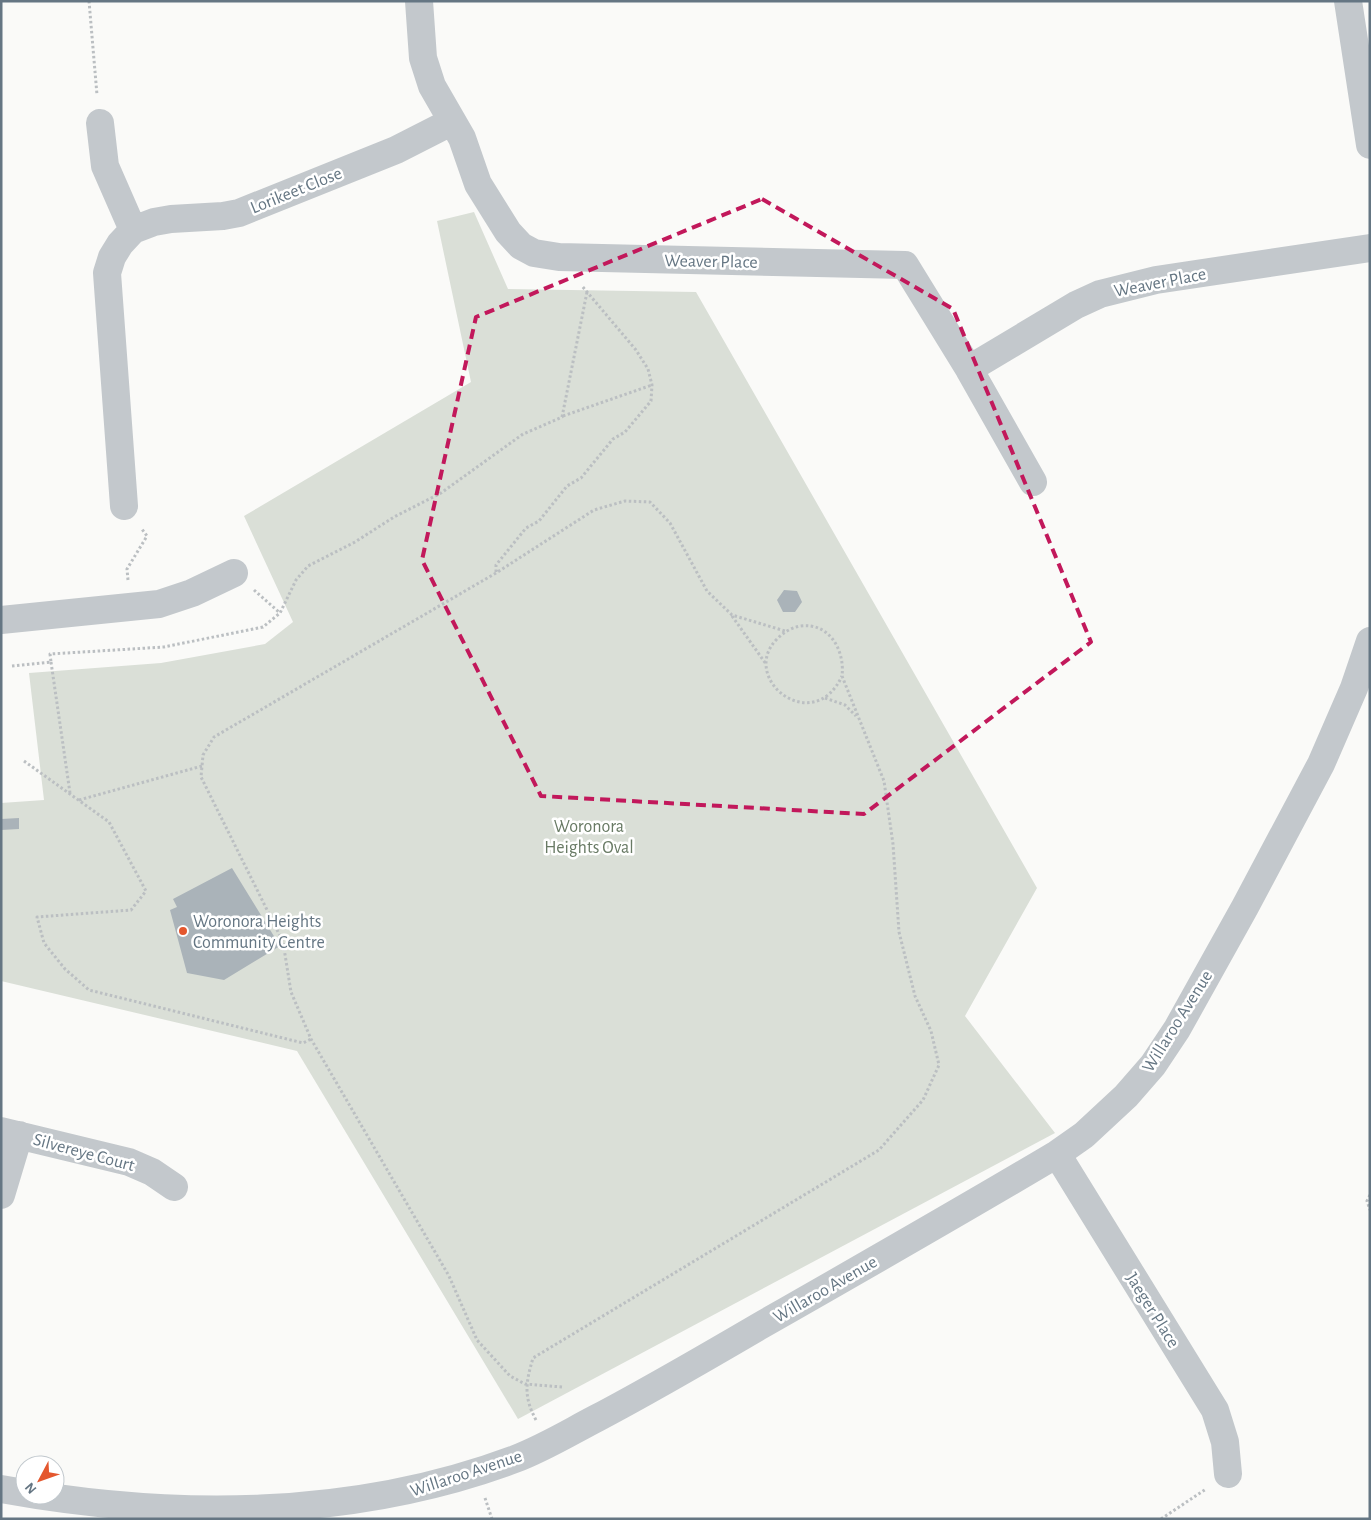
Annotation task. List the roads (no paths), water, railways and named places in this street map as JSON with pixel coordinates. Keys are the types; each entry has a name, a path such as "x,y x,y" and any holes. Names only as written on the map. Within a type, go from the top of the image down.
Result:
{"street":[{"name":"Weaver Place","path":"419,1 423,58 432,86 457,130 478,184 508,232 521,246 534,253 559,257 905,265 970,369 1033,482"},
{"path":"1348,1 1370,145"},
{"path":"100,123 105,166 133,230"},
{"name":"Lorikeet Close","path":"124,506 107,273 116,250 133,230 154,222 170,219 223,216 239,213 396,150 457,130"},
{"name":"Weaver Place","path":"970,369 1076,304 1124,287 1370,248"},
{"path":"1,620 159,604 192,593 234,573"},
{"name":"Willaroo Avenue","path":"1,1489 67,1504 129,1514 182,1518 280,1515 330,1509 430,1487 501,1464 549,1444 656,1386 1057,1154 1084,1135 1126,1096 1153,1065 1177,1029 1321,764 1351,697 1370,641"},
{"name":"Silvereye Court","path":"1,1195 10,1133 130,1162 152,1172 174,1187"},
{"name":"Jaeger Place","path":"1057,1154 1215,1410 1225,1442 1228,1474"}],"place":[{"name":"Woronora Heights Community Centre","path":"183,931"}],"park label":[{"name":"Woronora Heights Oval","path":"589,836"}]}
